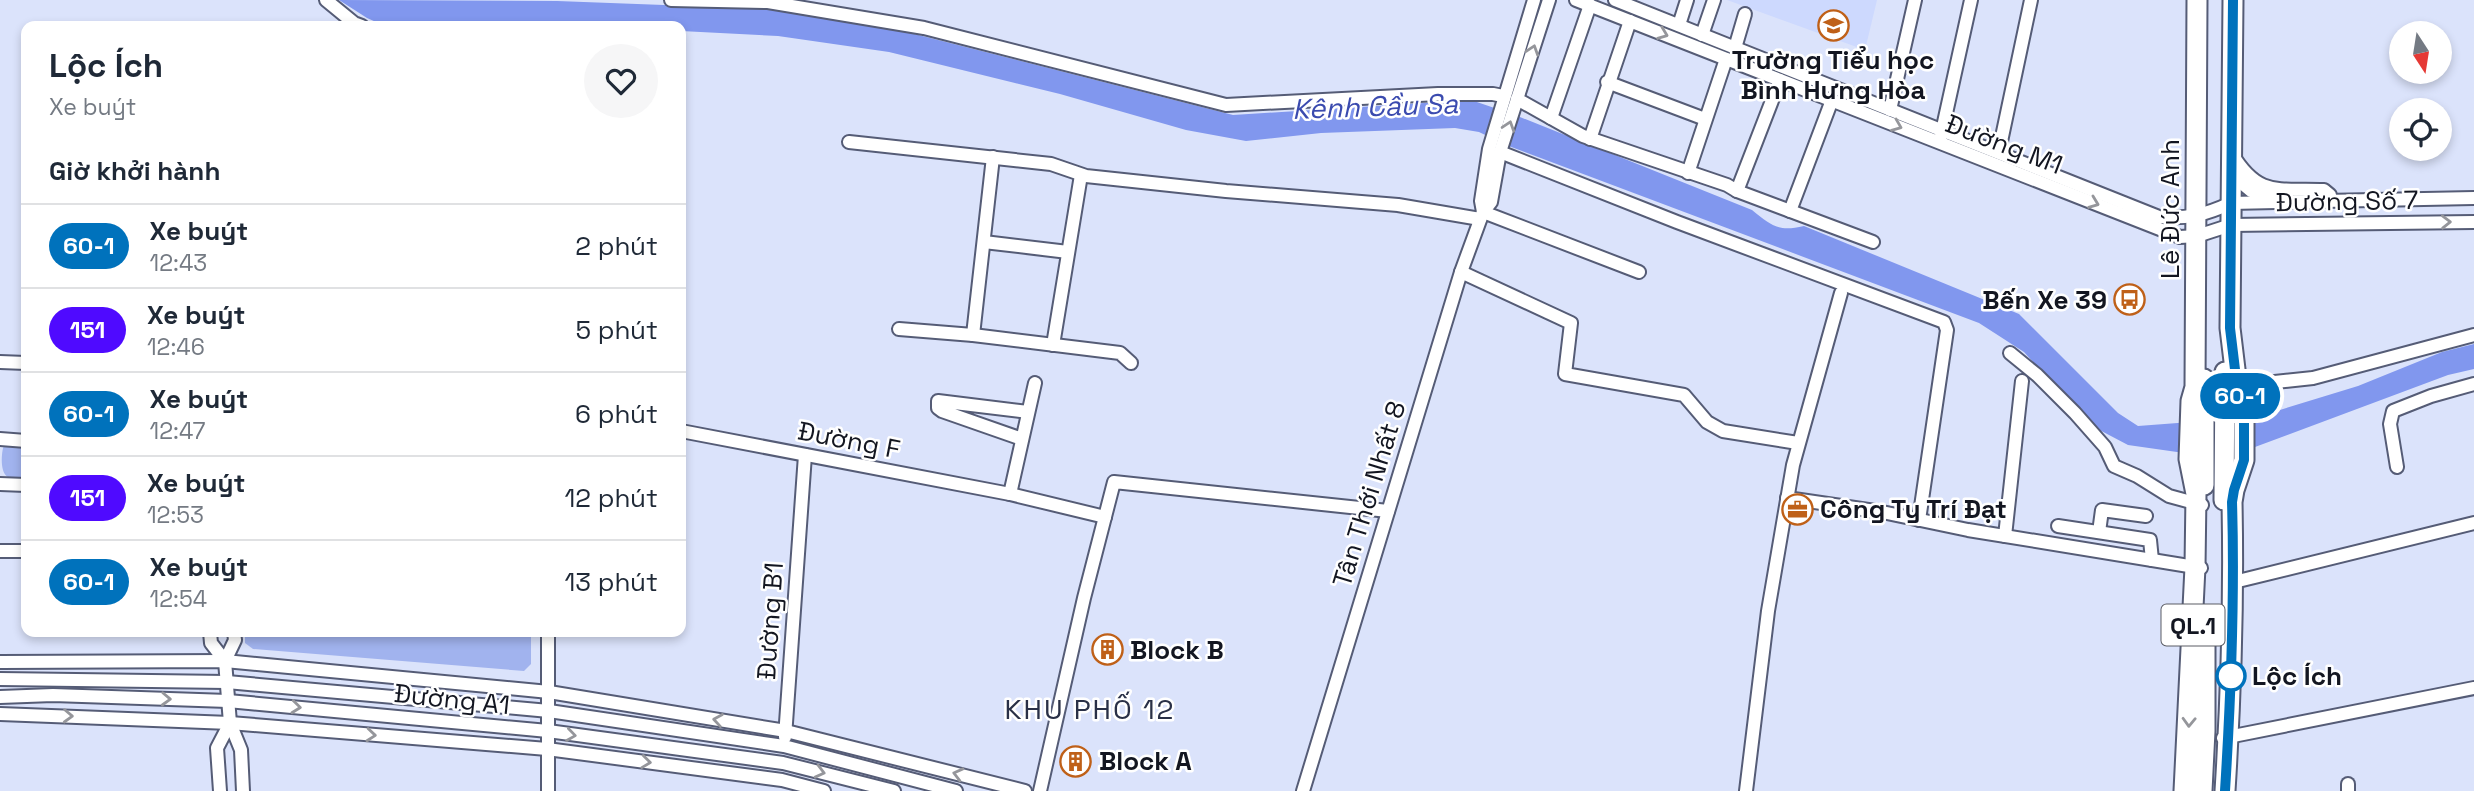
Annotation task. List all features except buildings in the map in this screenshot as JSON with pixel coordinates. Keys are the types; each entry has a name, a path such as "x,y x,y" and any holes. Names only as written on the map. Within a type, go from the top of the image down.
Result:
{"highway":[{"name":"Lê Đức Anh","path":"2197,0 2213,220 2231,392 2244,414 2235,462"},
{"name":"Lê Đức Anh","path":"2196,462 2189,418 2195,387 2213,220 2206,0"},
{"name":"Lê Đức Anh","path":"2196,462 2204,398 2224,0"},
{"name":"Lê Đức Anh","path":"2213,220 2232,175 2233,0"},
{"name":"QL.1","path":"2198,788 2224,738 2234,582 2232,502 2235,462 2231,392"},
{"name":"QL.1","path":"2196,462 2200,505 2198,788"},
{"name":"QL.1","path":"2225,791 2224,738 2235,462"}],"street":[{"path":"326,0 352,21"},
{"path":"671,0 768,2 925,28 1226,105 1438,94 1503,96"},
{"path":"1494,150 1503,96 1534,0"},
{"path":"1494,150 1517,99 1549,0"},
{"name":"Đường M1","path":"1576,0 1832,100 1941,136 1998,151 2159,217 2213,220"},
{"name":"Đường M1","path":"1615,0 1639,5 1702,35 1890,110 1941,136 2180,237 2213,220"},
{"path":"1679,25 1687,0"},
{"path":"1702,35 1714,0"},
{"path":"1890,110 1915,0"},
{"path":"1941,136 1971,0"},
{"path":"1998,151 2031,0"},
{"path":"1551,118 1590,5"},
{"path":"1735,48 1745,14"},
{"path":"1590,139 1607,82 1630,21"},
{"path":"1688,173 1726,58"},
{"path":"1737,191 1780,80"},
{"path":"1607,82 1705,119"},
{"path":"1517,99 1590,139 1727,185 1872,242"},
{"path":"1790,211 1832,100"},
{"path":"849,142 993,156 1051,164 1081,174 1226,191 1398,205 1482,215 1639,272"},
{"path":"1494,150 1676,222 1944,322 1947,330 1919,520"},
{"name":"Tân Thới Nhất 8","path":"1303,791 1461,272 1482,215 1492,202 1494,150"},
{"path":"2232,154 2250,178 2263,187 2324,190 2330,195"},
{"path":"973,335 993,156"},
{"path":"1054,345 1081,174"},
{"path":"2232,175 2256,193 2426,194 2438,198"},
{"name":"Đường Số 7","path":"2213,220 2438,198 2474,198"},
{"name":"Đường Số 7","path":"2213,220 2474,222"},
{"path":"984,242 1068,252"},
{"path":"1461,272 1571,323 1565,374 1684,395 1707,422 1723,431 1798,443"},
{"path":"1746,791 1768,611 1787,498 1798,443 1841,293"},
{"path":"899,329 1120,353 1130,363"},
{"path":"2231,392 2313,378 2474,335"},
{"path":"2010,353 2037,375 2075,413 2105,447 2115,466 2169,496 2200,505"},
{"path":"0,362 21,363"},
{"path":"2004,536 2022,381"},
{"path":"1010,494 1035,383"},
{"path":"2397,467 2390,424 2393,411 2431,396 2474,384"},
{"path":"1022,439 942,411 937,408 938,401 1028,412"},
{"name":"Đường F","path":"686,432 1010,494 1105,517"},
{"path":"0,439 21,441"},
{"name":"Đường B1","path":"782,785 805,455"},
{"path":"1040,791 1084,598 1114,482 1388,511"},
{"path":"0,484 21,485"},
{"path":"1787,498 2200,568"},
{"path":"2099,532 2102,510 2146,516"},
{"path":"2234,582 2474,523"},
{"path":"2058,526 2150,540 2152,560"},
{"path":"0,551 21,551"},
{"path":"210,637 211,643 225,661"},
{"path":"234,637 225,661 230,723 241,750 243,791"},
{"path":"548,637 548,791"},
{"name":"Đường A1","path":"0,662 225,661 549,692 786,731 1025,791"},
{"name":"Đường A1","path":"0,679 227,682 549,711 785,746 956,791"},
{"path":"2224,738 2474,688"},
{"name":"Đường A1","path":"0,696 53,695 228,701 548,731 783,763 894,791"},
{"name":"Đường A1","path":"0,715 230,723 547,749 824,791"},
{"path":"220,791 217,748 230,723"}],"shaded area":[{"path":"339,0 557,1 773,9 875,24 1233,115 1471,100 1752,210 1781,228 1804,226 2019,314 2118,413 2138,426 2257,417 2358,386 2442,352 2474,344 2474,369 2448,375 2255,447 2220,453 2184,453 2128,445 2090,425 2024,352 1979,323 1506,145 1479,132 1455,128 1321,133 1246,141 1186,130 1060,94 889,52 778,36 686,31 686,21 374,21"},
{"name":"Trường Tiểu học Bình Hưng Hòa","path":"1727,0 1877,0 1865,50"},
{"path":"4,445 21,445 21,478 5,475 2,453"},
{"path":"245,637 531,637 531,664 524,671 253,649 245,643"}],"bus line":[{"name":"60-1","path":"2225,791 2230,737 2234,582 2232,502 2244,460 2244,414 2237,386 2230,328 2233,0"}],"place":[{"name":"Trường Tiểu học Bình Hưng Hòa","path":"1833,25"},
{"name":"Bến Xe 39","path":"2130,300"},
{"name":"Công Ty Trí Đạt","path":"1797,509"},
{"name":"Block B","path":"1107,650"},
{"name":"Lộc Ích","path":"2231,676"},
{"name":"Block A","path":"1076,761"}],"district":[{"name":"KHU PHỐ 12","path":"1090,709"}],"water label":[{"name":"Kênh Cầu Sa","path":"1375,106"}]}
